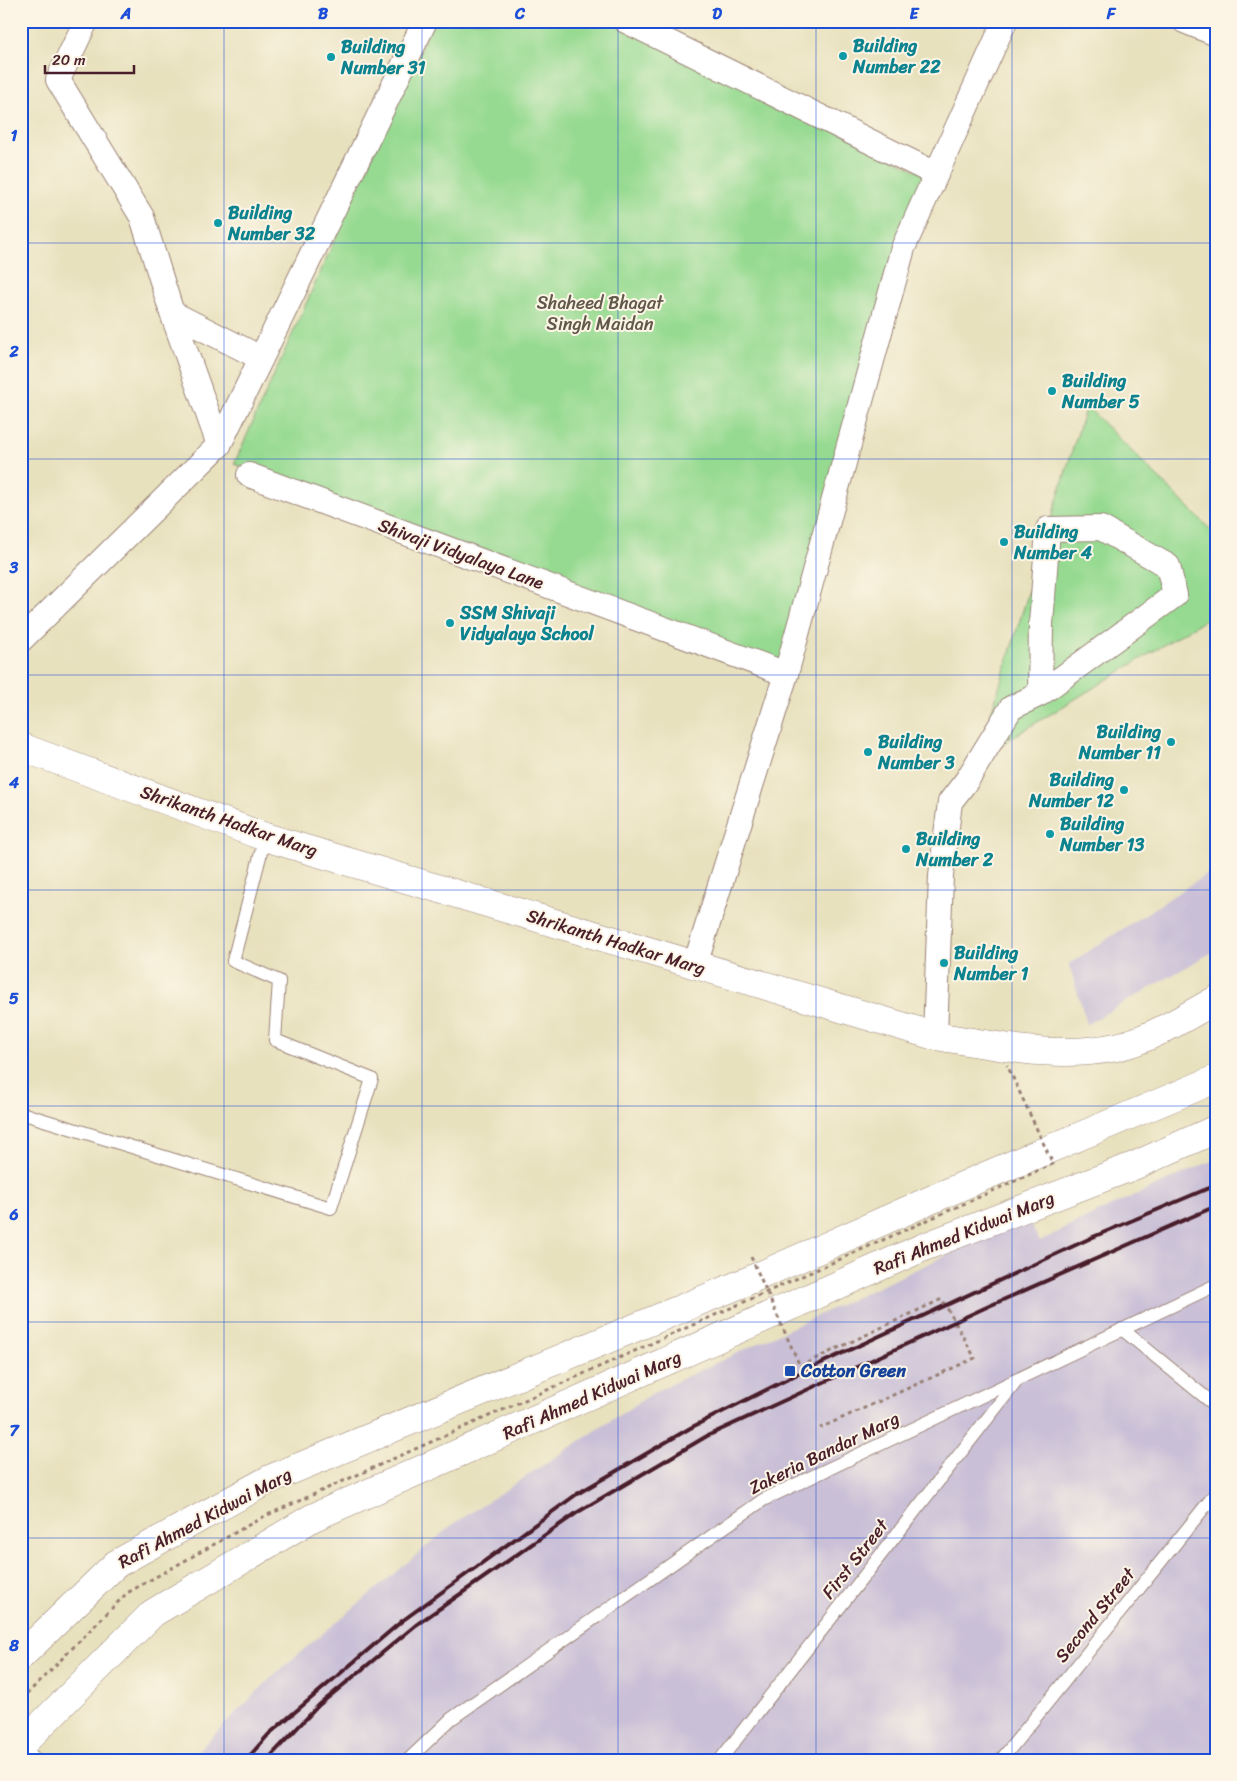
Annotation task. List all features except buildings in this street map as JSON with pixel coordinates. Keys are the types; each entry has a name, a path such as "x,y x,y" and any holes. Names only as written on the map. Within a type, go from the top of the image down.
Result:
{"main road":[{"name":"Shrikanth Hadkar Marg","path":"21,747 265,837 935,1036 1030,1051 1069,1053 1117,1047 1145,1038 1216,1000"},
{"name":"Rafi Ahmed Kidwai Marg","path":"21,1656 116,1564 270,1479 742,1283 978,1179 1216,1079"},
{"name":"Rafi Ahmed Kidwai Marg","path":"21,1746 153,1613 312,1518 924,1247 1136,1165 1216,1129"}],"street":[{"path":"86,21 58,80 142,217 172,313 219,444"},
{"path":"21,640 219,444 425,21"},
{"path":"626,21 936,174"},
{"path":"695,966 786,674 903,248 1005,21"},
{"path":"1184,21 1216,34"},
{"path":"172,313 261,358"},
{"name":"Shivaji Vidyalaya Lane","path":"248,475 786,674"},
{"path":"935,1036 941,876 950,802 967,780 1011,708 1040,694 1175,596 1168,566 1101,528 1048,529 1041,624 1040,694"}],"lane":[{"path":"21,1113 330,1208 372,1079 275,1040 279,981 233,961 265,837"},
{"name":"Zakeria Bandar Marg","path":"408,1760 451,1720 763,1500 1216,1285"},
{"path":"1122,1329 1216,1406"},
{"name":"First Street","path":"720,1760 1018,1379"},
{"name":"Second Street","path":"1001,1760 1216,1493"},
{"path":"21,1746 37,1760"}],"path":[{"path":"21,1700 127,1593 263,1516 1053,1164 1007,1064"},
{"path":"751,1257 800,1366 942,1299 975,1358 820,1428"}],"shaded area":[{"path":"1216,868 1216,950 1087,1024 1069,964"},
{"path":"1216,1159 1216,1760 189,1760 277,1672 452,1525 656,1391 1026,1218 1040,1241 1111,1206"}],"green space":[{"name":"Shaheed Bhagat Singh Maidan","path":"433,21 615,21 930,177 783,668 234,464"},
{"path":"1086,406 1216,535 1216,613 977,759"}],"railway":[{"path":"246,1760 269,1734 402,1621 577,1494 692,1427 802,1372 1093,1237 1216,1185"},
{"path":"267,1760 319,1705 416,1625 578,1512 707,1436 989,1306 1216,1206"}],"place":[{"name":"Building Number 22","path":"843,56"},
{"name":"Building Number 31","path":"331,57"},
{"name":"Building Number 32","path":"218,223"},
{"name":"Building Number 5","path":"1052,391"},
{"name":"Building Number 4","path":"1004,542"},
{"name":"SSM Shivaji Vidyalaya School","path":"450,623"},
{"name":"Building Number 11","path":"1171,742"},
{"name":"Building Number 3","path":"868,752"},
{"name":"Building Number 12","path":"1124,790"},
{"name":"Building Number 13","path":"1050,834"},
{"name":"Building Number 2","path":"906,849"},
{"name":"Building Number 1","path":"944,963"},
{"name":"Cotton Green","path":"790,1371"}]}
